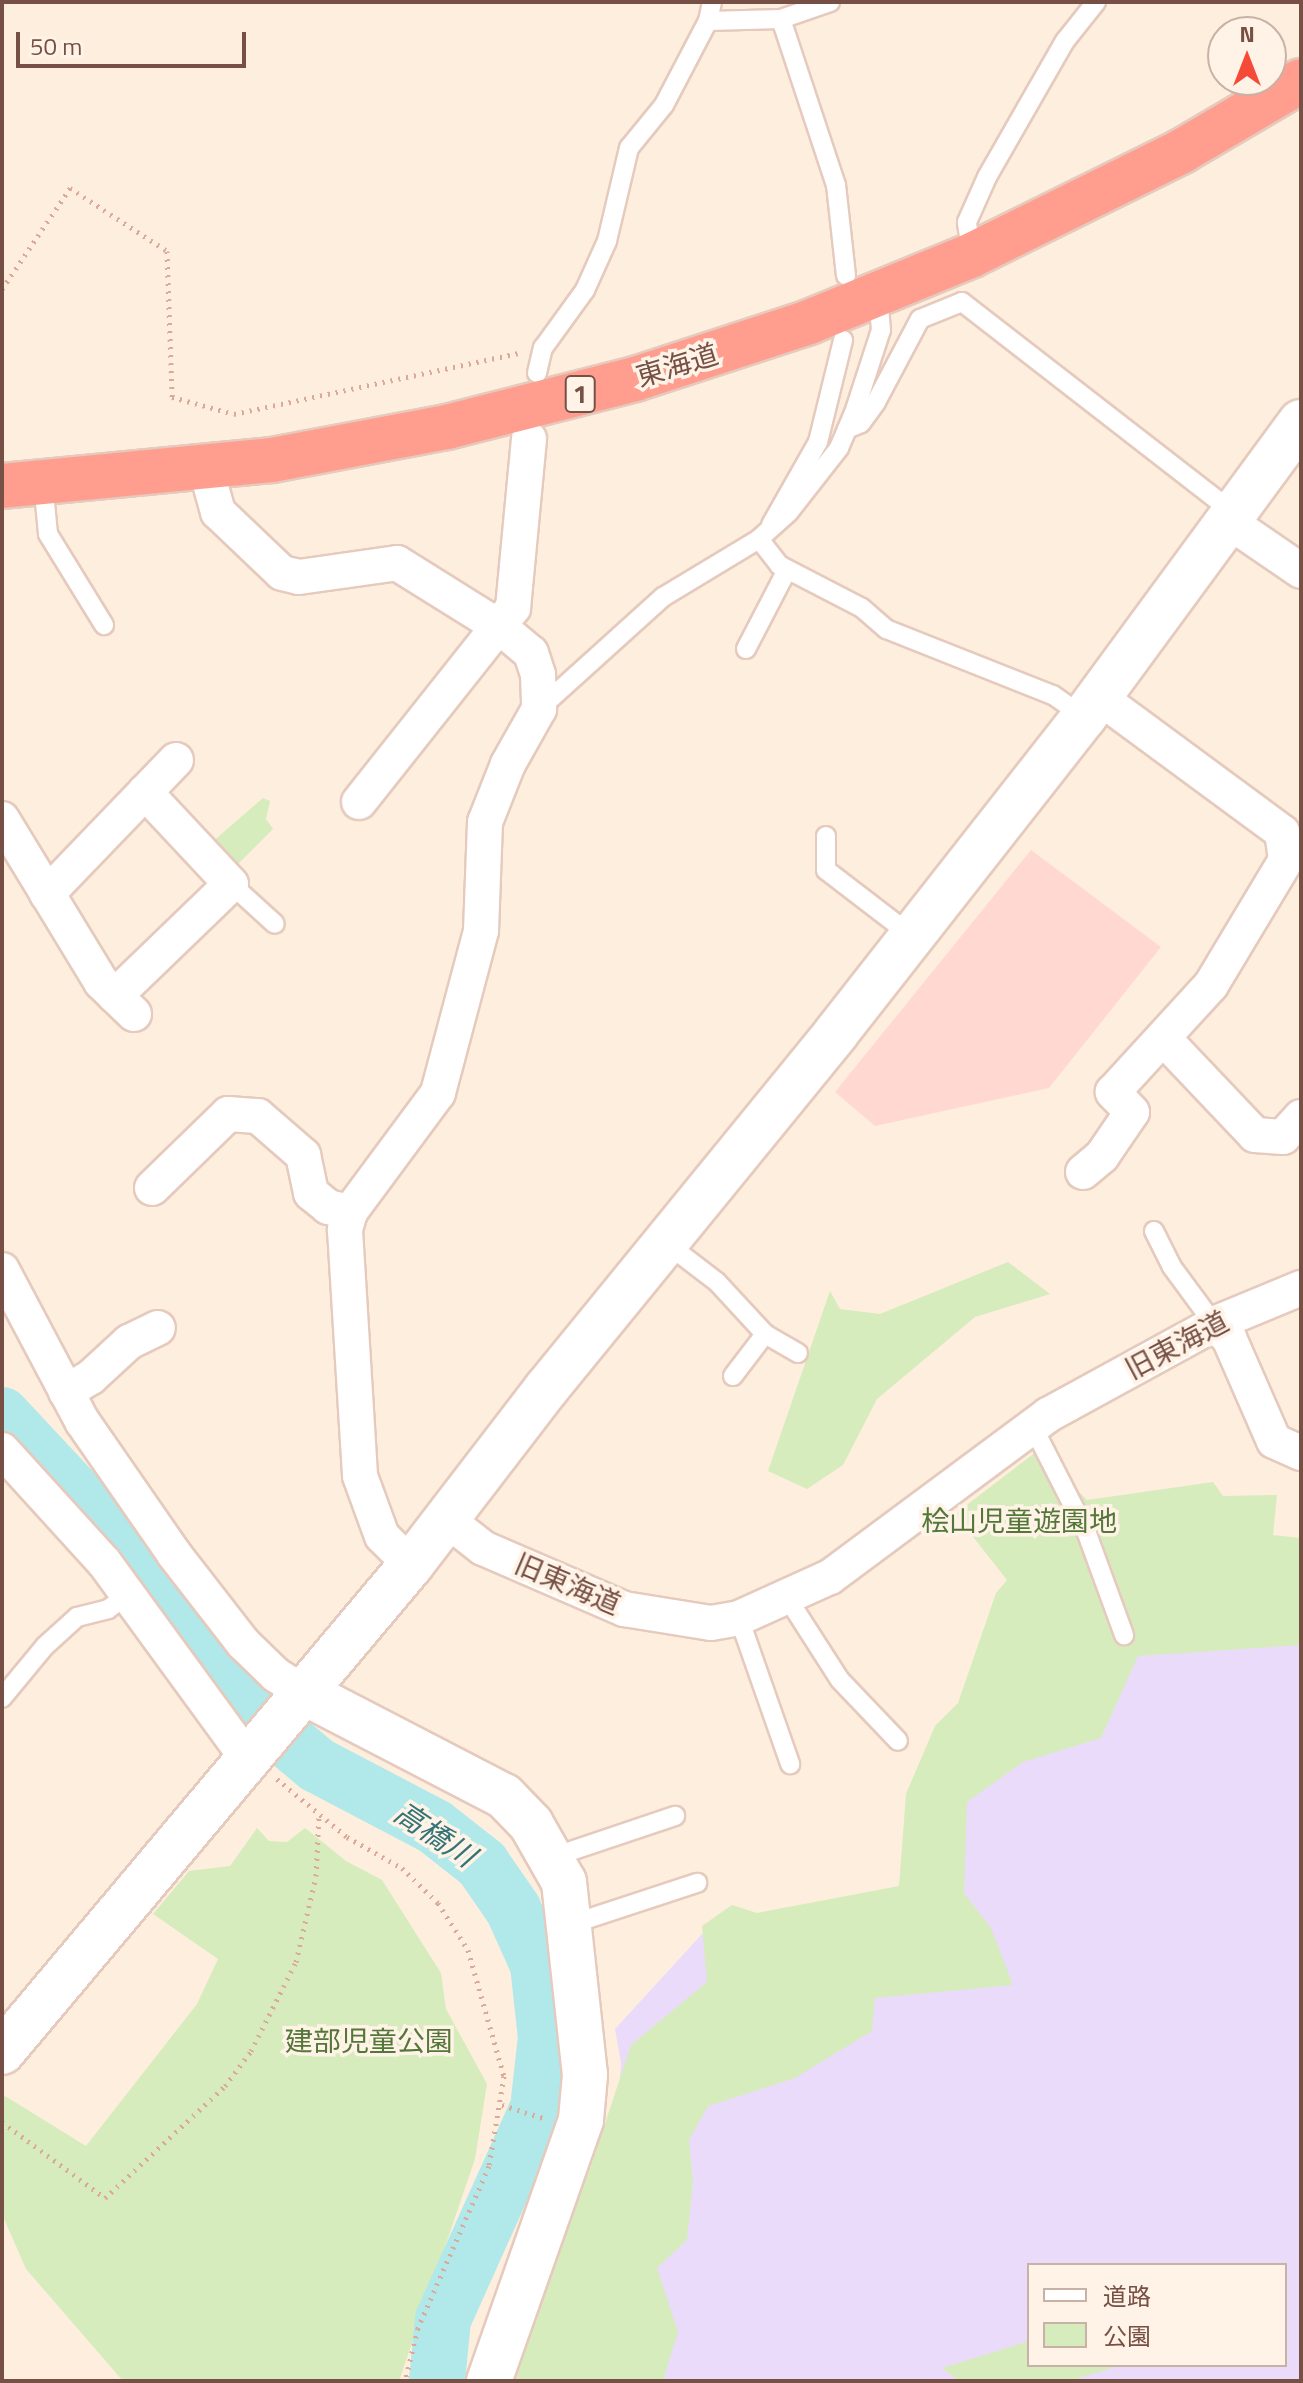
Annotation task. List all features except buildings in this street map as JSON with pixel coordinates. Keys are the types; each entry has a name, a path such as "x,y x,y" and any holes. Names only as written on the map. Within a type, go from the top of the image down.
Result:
{"highway":[{"name":"東海道","path":"23,484 206,469 364,444 527,408 731,348 862,285 972,255 1182,151 1301,81"}],"street":[{"path":"2,2052 411,1565 1091,707 1301,422"},
{"path":"359,802 501,628 513,608 529,439"},
{"path":"206,469 218,512 282,573 299,577 397,563 501,628 531,653 539,709 488,812 481,931 438,1093 350,1212 345,1230 360,1476 382,1536 411,1565"},
{"path":"1231,517 1301,571"},
{"path":"1083,1172 1102,1156 1132,1112 1113,1092 1211,985 1286,860 1282,832 1091,707"},
{"path":"47,894 176,760"},
{"path":"2,819 101,982 124,1005 231,884 145,792"},
{"path":"1164,1039 1255,1135 1283,1137 1301,1117"},
{"path":"152,1188 228,1114 258,1116 303,1155 311,1193 328,1207 350,1212"},
{"path":"2,1270 66,1392 174,1554 243,1643 298,1698 504,1796 553,1857 572,1924 585,2075 581,2120 489,2381"},
{"name":"旧東海道","path":"446,1519 483,1548 624,1609 711,1623 739,1618 788,1599 879,1543 1033,1427 1214,1324 1301,1288"},
{"path":"1214,1324 1229,1338 1274,1441 1301,1453"},
{"path":"66,1392 91,1377 129,1342 158,1328"},
{"path":"2,1450 128,1595 253,1751"}],"lane":[{"path":"537,373 543,348 585,290 607,241 629,148 664,105 710,11 781,19 830,2"},
{"path":"972,255 967,222 987,177 1065,41 1096,2"},
{"path":"539,709 663,597 764,534 789,512 847,429 881,330 862,285 836,185 781,19"},
{"path":"847,429 861,423 876,402 920,319 962,302 1231,517"},
{"path":"764,534 818,442 843,340"},
{"path":"23,484 48,534 104,625"},
{"path":"764,534 787,570 862,608 908,640 1091,707"},
{"path":"746,649 787,570"},
{"path":"826,836 826,870 912,936"},
{"path":"231,884 275,924"},
{"path":"1154,1231 1179,1278 1214,1324"},
{"path":"665,1243 717,1282 765,1334 798,1353"},
{"path":"733,1376 765,1334"},
{"path":"1033,1427 1086,1531 1124,1635"},
{"path":"2,1698 45,1646 77,1617 108,1609 128,1595"},
{"path":"788,1599 840,1680 898,1741"},
{"path":"739,1618 790,1764"},
{"path":"553,1857 675,1816"},
{"path":"572,1924 697,1883"}],"path":[{"path":"2,289 70,188 167,251 172,397 234,414 543,348"},
{"path":"253,1751 319,1814 402,1868 438,1903 468,1950 504,2076 502,2105 489,2166 418,2328 405,2381"},
{"path":"2,2122 105,2198 171,2131 225,2086 251,2051 296,1962 316,1876 319,1814"},
{"path":"502,2105 555,2121"}],"shaded area":[{"path":"1031,850 1161,947 1049,1088 875,1126 835,1092"},
{"path":"1301,1562 1301,2381 523,2381 618,2121 621,2063 615,2029 702,1934 911,1905 932,1744"}],"green space":[{"path":"263,798 270,801 266,819 273,829 234,868 210,844"},
{"path":"1008,1262 1050,1294 975,1317 877,1399 843,1465 807,1489 768,1471 830,1291 840,1309 880,1314"},
{"name":"桧山児童遊園地","path":"1036,1452 1057,1494 1073,1486 1087,1500 1213,1482 1223,1496 1277,1495 1273,1535 1301,1538 1301,1645 1138,1656 1101,1738 1023,1762 967,1802 964,1893 991,1928 1013,1985 875,1998 872,2031 795,2078 708,2106 689,2140 693,2182 687,2240 657,2268 678,2332 664,2377 671,2381 506,2381 508,2349 589,2172 631,2045 707,1982 702,1926 732,1905 757,1913 899,1886 906,1794 935,1726 958,1703 996,1593 1007,1580 955,1514"},
{"name":"建部児童公園","path":"257,1828 269,1841 287,1842 305,1828 346,1861 382,1880 441,1973 446,2009 487,2084 475,2159 399,2381 123,2381 26,2269 2,2214 2,2099 5,2096 86,2146 197,2004 218,1959 153,1914 189,1871 230,1866"},
{"path":"1027,2342 1027,2367 1115,2367 1068,2381 959,2381 942,2368"}],"waterway":[{"name":"高橋川","path":"2,1415 99,1519 238,1699 317,1765 435,1827 482,1864 513,1909 538,1965 546,2037 538,2108 443,2319 437,2381"}]}
